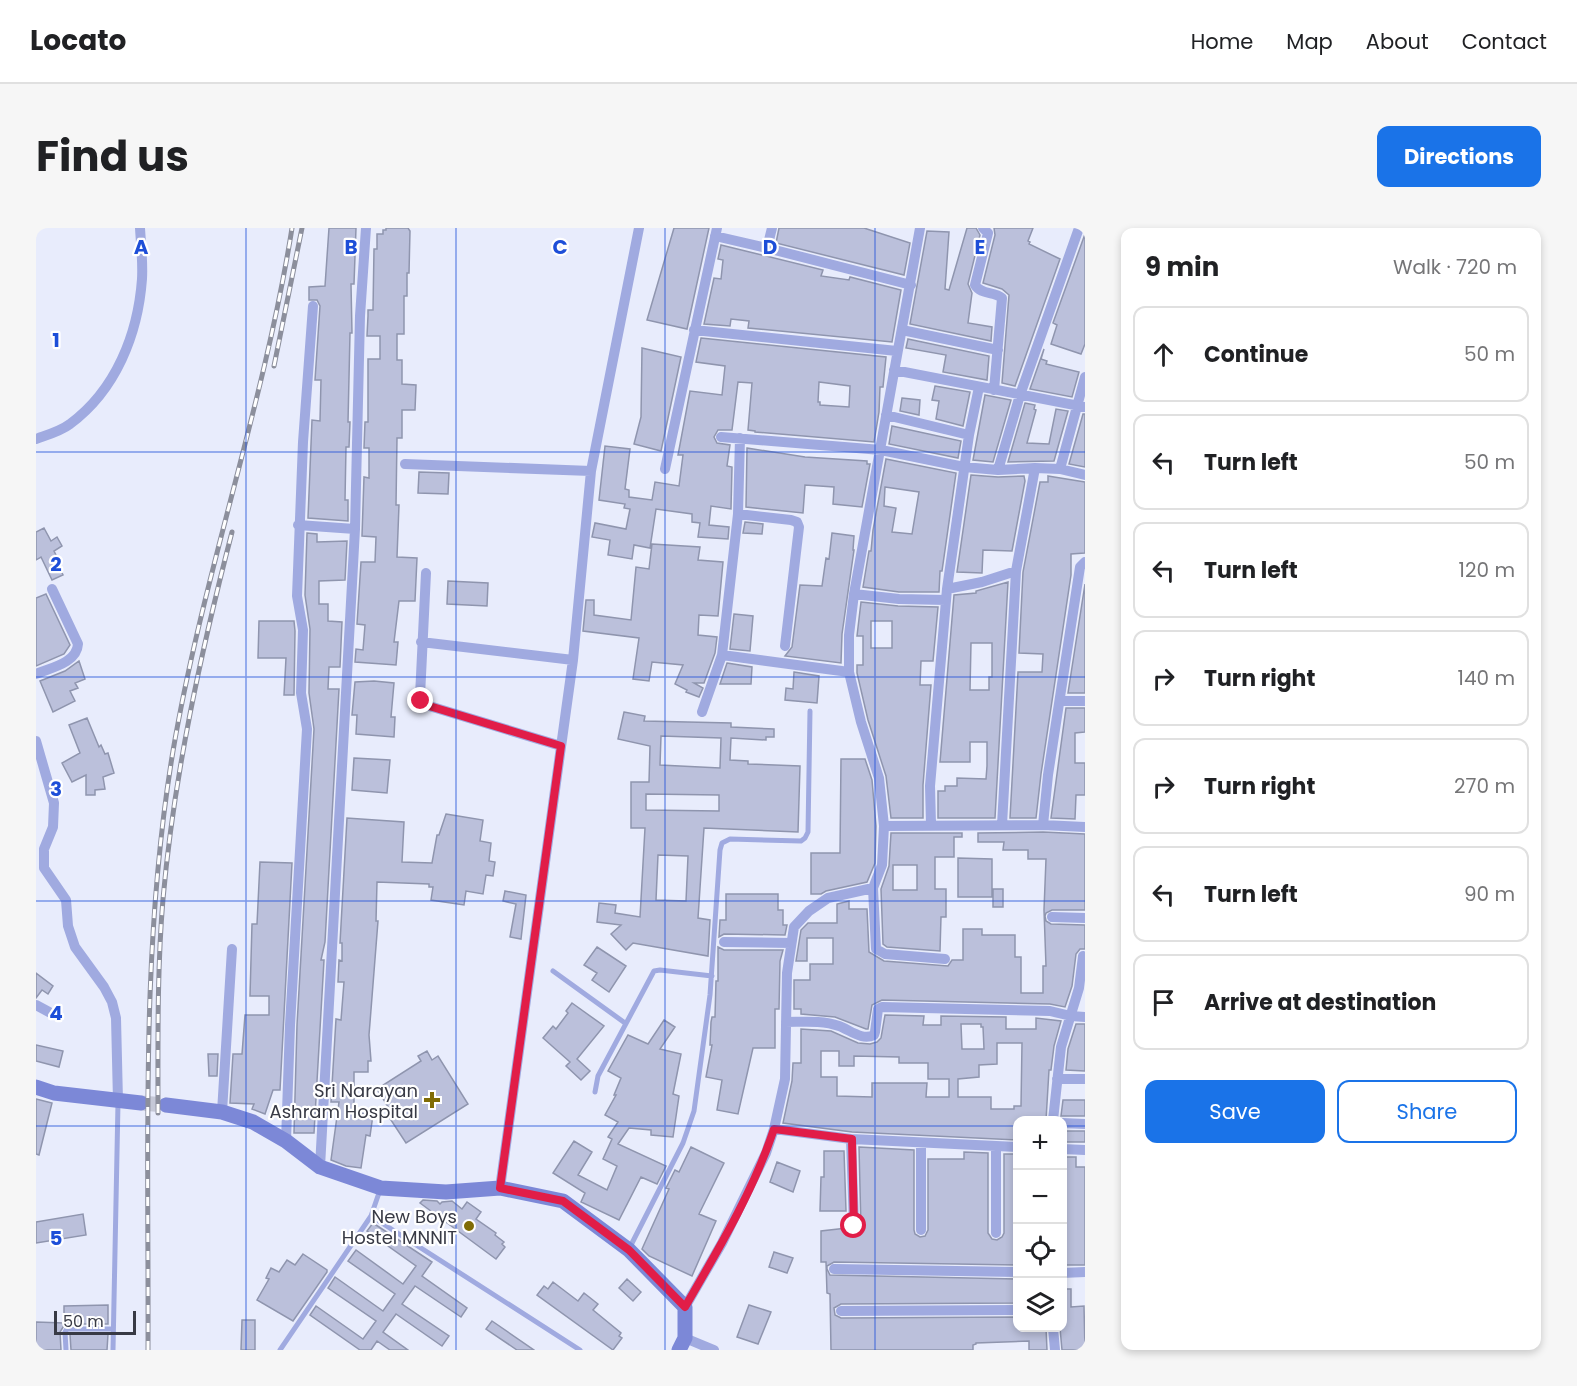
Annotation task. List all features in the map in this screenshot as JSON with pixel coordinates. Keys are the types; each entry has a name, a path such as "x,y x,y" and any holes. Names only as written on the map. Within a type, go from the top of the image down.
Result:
{"street":[{"path":"36,439 69,426 107,386 122,362 138,312 142,277 140,228"},
{"path":"320,1167 356,529 360,316 366,228"},
{"path":"500,1188 573,660 591,471 639,228"},
{"path":"767,248 772,228"},
{"path":"920,228 854,594 849,635 849,672 861,722 879,778 884,826 882,865 873,888 876,949 885,954 945,959"},
{"path":"983,228 988,233 975,285 981,291 999,295 1002,298 994,390"},
{"path":"998,470 1020,395 1079,228"},
{"path":"665,469 716,232 767,248 911,285"},
{"path":"286,1141 290,1025 307,729 301,693 303,630 297,596 298,525 312,306"},
{"path":"694,330 897,351"},
{"path":"902,330 998,350"},
{"path":"894,370 1081,406"},
{"path":"1060,469 1081,406 1085,377"},
{"path":"931,824 930,786 946,595 969,435 979,387"},
{"path":"886,415 969,435"},
{"path":"721,437 880,450 964,467 998,470 1060,469 1085,475"},
{"path":"702,712 722,655 738,514 740,438"},
{"path":"405,464 591,471"},
{"path":"1002,825 1016,571 1035,468"},
{"path":"738,514 791,520 797,522 799,527 785,646"},
{"path":"298,525 356,529"},
{"path":"1043,825 1080,567 1085,562"},
{"path":"854,594 899,599 946,595 1016,571"},
{"path":"426,573 420,696 426,705 561,746"},
{"path":"36,674 70,659 78,649 78,644 52,589"},
{"path":"421,642 573,660"},
{"path":"722,655 849,672"},
{"path":"1060,701 1085,701"},
{"path":"36,741 54,803 53,827 44,849 44,868 66,900 68,926 75,947 112,1002 116,1018 118,1101"},
{"path":"884,826 931,824 1085,827"},
{"path":"714,1350 682,1344 685,1307 722,1243 766,1153 774,1129 785,1079 787,973 794,927 828,898 873,888"},
{"path":"1052,917 1085,918"},
{"path":"724,942 791,943"},
{"path":"222,1112 232,949"},
{"path":"1053,1116 1060,1047 1080,988 1083,956"},
{"path":"36,1005 49,1012"},
{"path":"786,1022 831,1024 870,1037 874,1035 878,1009 882,1007 1050,1011 1085,1017"},
{"path":"1057,1079 1085,1079"},
{"path":"36,1087 54,1093 141,1103"},
{"path":"166,1105 222,1112 253,1122 286,1141 320,1167 381,1188 446,1192 500,1188 563,1201 629,1250 685,1307"},
{"path":"1067,1123 1085,1124"},
{"path":"774,1129 852,1139 1013,1147"},
{"path":"852,1139 854,1226"},
{"path":"921,1144 921,1230"},
{"path":"996,1146 996,1233"},
{"path":"1067,1149 1085,1150"},
{"path":"834,1269 1013,1272"},
{"path":"1067,1273 1085,1272"},
{"path":"841,1311 1013,1310"},
{"path":"1053,1332 1055,1350"}],"lane":[{"path":"629,1250 690,1128 696,1100 712,976 722,843 730,839 801,841 805,838 808,832 810,711"},
{"path":"553,971 625,1023"},
{"path":"596,1092 598,1076 654,971 712,976"},
{"path":"113,1350 118,1101"},
{"path":"280,1350 371,1216 381,1188"},
{"path":"371,1216 580,1350"},
{"path":"66,1350 65,1332 67,1329 113,1329"}],"building":[{"path":"329,228 356,228 354,284 351,284 349,447 346,447 345,500 348,500 348,521 308,518 312,420 320,421 321,380 315,380 320,306 317,300 309,300 309,287 325,286"},
{"path":"386,228 408,228 410,231 407,296 404,296 404,334 397,334 397,360 402,360 402,384 416,385 415,410 402,410 402,438 397,438 396,505 399,505 397,557 417,558 415,601 399,601 394,642 398,642 396,665 355,662 356,649 363,650 365,625 357,624 361,562 375,562 376,537 362,536 364,477 369,478 369,448 364,448 365,422 368,422 368,359 380,359 380,336 367,336 368,310 373,310 374,249 377,249 377,234 383,234"},
{"path":"674,228 709,228 687,329 647,320"},
{"path":"779,228 864,228 910,243 904,275 776,243"},
{"path":"967,228 976,228 980,235 968,284 972,293 968,323 992,327 991,341 910,324 927,231 949,232 945,289 949,290"},
{"path":"994,228 1033,228 1029,244 1060,259 1015,386 1002,383 1009,295 1002,289 983,283 995,235"},
{"path":"1085,234 1085,344 1081,354 1051,344 1057,325 1053,323"},
{"path":"721,245 823,270 821,276 849,280 850,277 901,290 892,342 748,328 749,321 731,319 730,326 704,324 714,278 721,279 723,260 718,259"},
{"path":"701,338 886,357 874,442 748,430 752,383 738,382 732,430 718,430 714,437 717,443 730,445 727,466 732,467 731,509 711,506 709,525 729,527 728,539 698,537 700,523 692,522 692,514 656,509 650,548 634,545 632,559 608,555 610,540 592,537 595,523 626,529 630,509 624,508 625,504 599,500 605,446 630,449 625,489 629,490 629,497 652,500 655,482 679,486 683,455 678,455 690,391 722,395 725,366 696,362","holes":["819,382 850,386 849,407 820,405 818,402"]},
{"path":"908,339 989,356 987,380 943,372 946,355 906,348"},
{"path":"642,348 681,357 661,451 634,444 641,417"},
{"path":"1044,349 1041,359 1047,361 1046,364 1079,372 1072,397 1030,389"},
{"path":"935,386 970,392 963,426 936,419 939,401 932,400"},
{"path":"985,395 1011,400 993,462 973,460"},
{"path":"902,398 920,400 919,415 900,411"},
{"path":"1025,403 1035,405 1036,410 1027,443 1049,444 1056,409 1068,411 1054,461 1008,462"},
{"path":"1083,414 1085,414 1085,467 1069,464"},
{"path":"892,426 961,441 958,458 889,444"},
{"path":"747,448 805,457 867,461 867,464 870,464 862,507 833,504 834,487 805,485 803,513 746,507"},
{"path":"886,459 956,473 942,571 940,571 939,592 899,592 863,587","holes":["885,487 919,492 912,534 892,532 896,508 884,506"]},
{"path":"419,472 449,473 448,494 418,493"},
{"path":"971,475 1024,476 1025,481 1012,551 983,550 982,573 957,572"},
{"path":"1048,476 1085,482 1085,553 1071,554 1071,575 1036,818 1010,818 1018,672 1042,672 1043,654 1019,653 1023,572 1040,482 1048,482"},
{"path":"745,522 763,524 762,534 743,533"},
{"path":"44,528 51,541 57,537 62,546 54,551 57,557 55,559 63,575 52,580 41,557 36,560 36,532"},
{"path":"307,533 317,534 317,542 347,541 345,580 319,581 319,604 328,604 328,621 342,622 340,667 329,667 328,689 339,689 325,942 321,960 324,960 314,1133 294,1133 297,1025 314,729 309,693 310,629 305,595"},
{"path":"832,533 854,536 842,634 841,663 785,656 792,647 800,585 822,586 826,558 829,559"},
{"path":"652,544 700,547 698,560 723,562 718,616 699,615 698,635 717,637 715,653 704,683 694,683 703,688 699,697 675,684 683,665 652,662 649,681 633,679 639,638 583,631 586,600 594,600 594,615 631,620 636,567 649,569"},
{"path":"448,581 488,583 487,606 447,604"},
{"path":"1008,582 995,818 938,818 938,791 945,791 945,786 957,786 957,778 986,779 987,742 970,742 970,762 940,762 954,595 976,593 976,591","holes":["971,643 992,643 992,677 989,677 989,690 970,690"]},
{"path":"1085,584 1085,693 1068,693"},
{"path":"46,594 70,645 64,654 36,666 36,598"},
{"path":"861,602 938,607 933,661 921,661 920,685 931,685 923,785 923,818 891,818 886,776 868,720 857,673 857,665 863,665 863,636 857,636","holes":["871,621 892,621 892,648 871,648"]},
{"path":"734,614 753,616 750,651 730,649"},
{"path":"259,621 294,621 294,695 284,695 286,658 258,658"},
{"path":"79,661 85,679 75,683 78,688 70,691 75,701 53,712 40,681 65,671"},
{"path":"727,663 752,667 751,684 720,684"},
{"path":"794,672 819,676 817,703 785,700 786,688 793,689"},
{"path":"355,682 394,683 391,717 395,717 394,737 356,734 357,715 352,715"},
{"path":"1066,708 1085,708 1085,732 1075,733 1075,763 1085,763 1085,795 1076,795 1075,819 1051,818"},
{"path":"624,712 645,716 644,721 731,723 731,727 774,729 774,737 766,737 766,740 731,738 730,760 748,761 748,764 800,766 798,832 704,828 698,918 710,920 708,956 633,943 626,950 611,934 621,925 597,922 599,903 616,905 615,913 640,917 645,828 631,828 631,782 649,782 650,746 618,739","holes":["661,736 721,738 720,768 660,765","646,794 719,795 719,811 646,810","658,855 688,856 686,901 656,900"]},
{"path":"87,718 99,747 101,745 105,754 108,753 114,773 103,777 105,789 95,790 95,795 86,795 86,775 72,782 62,763 80,753 69,725"},
{"path":"354,758 390,760 387,793 352,790"},
{"path":"841,759 865,759 872,780 876,826 875,863 867,882 821,894 811,894 811,853 840,853"},
{"path":"446,814 483,820 480,841 491,843 489,861 495,862 493,876 486,875 483,894 466,891 464,905 431,900 433,887 429,887 429,884 377,882 376,921 378,921 369,1035 371,1061 368,1061 368,1072 354,1072 354,1112 373,1115 370,1136 366,1135 361,1168 346,1166 331,1160 339,1102 331,1102 336,1019 341,1020 344,982 338,982 339,960 342,961 342,943 340,943 347,818 404,822 402,862 432,863 437,835 439,835"},
{"path":"891,833 962,833 962,837 954,837 954,857 935,857 935,889 946,889 946,917 941,917 940,951 887,947 883,944 881,889 889,866","holes":["893,865 917,865 917,890 893,890"]},
{"path":"978,833 1085,834 1085,910 1052,910 1045,916 1046,921 1051,924 1085,925 1085,949 1080,949 1076,954 1072,986 1065,1007 1050,1004 882,1000 872,1005 868,1029 835,1017 801,1014 801,1009 794,1009 794,980 810,980 810,964 833,964 833,938 807,938 807,961 796,961 801,930 808,923 837,923 837,904 849,901 849,909 867,909 869,952 884,961 948,966 952,960 963,960 963,929 982,929 982,935 1015,935 1015,957 1021,957 1021,993 1043,993 1043,966 1046,966 1044,910 1046,859 1028,859 1028,850 1003,850 1004,842 978,842"},
{"path":"958,858 992,859 992,897 958,897"},
{"path":"260,862 292,863 280,1090 273,1090 265,1114 252,1109 254,1104 230,1103 233,1054 242,1054 245,1015 269,1015 269,996 250,996 252,924 257,924"},
{"path":"993,889 1003,889 1003,907 993,907"},
{"path":"505,891 526,895 521,939 510,937 516,904 503,901"},
{"path":"726,894 778,894 778,910 783,910 783,925 787,925 785,935 724,934 719,937 720,920 726,920"},
{"path":"597,947 626,966 609,992 592,980 597,973 584,965"},
{"path":"718,947 724,950 783,950 780,961 779,1009 775,1009 775,1048 753,1048 738,1114 717,1110 722,1080 706,1077 712,1045 710,1045 711,1022 712,1017 715,1017"},
{"path":"36,973 53,986 48,994 42,990 36,998"},
{"path":"572,1003 604,1026 577,1059 590,1071 581,1080 566,1066 570,1062 543,1038 553,1026 556,1029 568,1013 566,1011"},
{"path":"885,1015 924,1016 923,1025 941,1025 941,1016 1006,1017 1006,1029 1036,1029 1036,1018 1061,1021 1054,1046 1051,1070 1049,1070 1046,1116 1013,1116 1013,1140 852,1132 783,1123 792,1081 793,1063 801,1063 801,1029 831,1031 858,1043 877,1042 881,1038","holes":["961,1024 981,1024 984,1049 962,1049","997,1043 1022,1043 1021,1106 1014,1106 1014,1109 991,1109 991,1097 958,1097 958,1079 979,1077 979,1065 997,1064","821,1051 839,1051 839,1066 854,1066 854,1056 899,1057 899,1063 928,1063 928,1079 949,1079 949,1097 926,1097 927,1083 872,1083 872,1097 837,1096 837,1077 821,1077"]},
{"path":"664,1020 675,1027 660,1049 681,1054 673,1094 679,1096 673,1137 651,1135 651,1130 629,1128 618,1144 666,1166 657,1184 641,1177 619,1220 581,1202 585,1193 553,1173 574,1141 592,1152 578,1175 607,1190 617,1166 603,1159 612,1139 608,1137 618,1122 605,1115 616,1095 614,1095 621,1078 608,1071 628,1035 648,1044"},
{"path":"1076,1024 1085,1024 1085,1071 1066,1070 1068,1049"},
{"path":"36,1045 63,1051 59,1067 36,1061"},
{"path":"427,1051 432,1060 438,1056 468,1104 406,1143 389,1117 395,1118 377,1089 421,1061 418,1056"},
{"path":"208,1054 218,1054 217,1076 209,1076"},
{"path":"36,1099 52,1103 39,1155 36,1154"},
{"path":"1063,1100 1085,1100 1085,1116 1061,1116"},
{"path":"1067,1131 1085,1131 1085,1142 1067,1142"},
{"path":"691,1147 724,1163 699,1214 716,1221 692,1276 649,1256 642,1249 669,1189 666,1188 675,1170 679,1172"},
{"path":"859,1147 914,1150 914,1230 915,1234 920,1237 925,1236 928,1230 928,1159 964,1159 964,1152 988,1153 988,1233 992,1239 997,1240 1002,1237 1004,1233 1004,1154 1013,1154 1013,1265 834,1262 827,1266 827,1269 830,1275 1013,1279 1013,1303 841,1304 834,1308 835,1315 841,1318 1013,1317 1013,1332 1046,1332 1047,1350 1029,1350 1029,1341 976,1343 973,1345 973,1350 831,1350 830,1294 827,1293 826,1262 821,1262 821,1231 847,1228 855,1232 861,1228"},
{"path":"824,1151 844,1151 846,1211 820,1211"},
{"path":"1067,1157 1076,1157 1076,1167 1085,1167 1085,1265 1067,1265"},
{"path":"777,1162 800,1171 793,1192 770,1182"},
{"name":"New Boys Hostel MNNIT","path":"423,1200 437,1201 440,1204 452,1201 462,1209 467,1202 481,1212 476,1219 496,1233 495,1235 504,1242 502,1244 505,1247 496,1259 420,1203"},
{"path":"83,1214 86,1235 36,1243 36,1222"},
{"path":"373,1223 432,1262 422,1276 467,1308 461,1317 415,1286 402,1304 449,1336 442,1346 396,1314 383,1332 408,1350 390,1350 377,1341 371,1350 360,1350 310,1315 316,1306 363,1339 376,1321 328,1288 335,1277 383,1311 395,1294 348,1261 356,1250 403,1284 416,1266 367,1231"},
{"path":"774,1252 793,1258 787,1273 769,1267"},
{"path":"303,1254 327,1272 293,1321 257,1300 269,1279 266,1278 271,1268 279,1272 287,1260 295,1265"},
{"path":"627,1279 641,1292 633,1301 619,1288"},
{"path":"553,1282 578,1301 584,1293 598,1304 593,1310 621,1333 619,1336 622,1338 613,1350 537,1295 544,1286 548,1289"},
{"path":"1067,1289 1071,1289 1071,1307 1084,1306 1085,1350 1062,1350 1060,1332 1067,1332"},
{"path":"108,1305 108,1324 65,1324 60,1332 61,1350 36,1350 36,1322 64,1323 64,1306"},
{"path":"749,1305 771,1312 758,1344 737,1337"},
{"path":"242,1320 255,1320 255,1350 241,1350"},
{"path":"492,1321 534,1350 517,1350 486,1329"},
{"path":"70,1334 108,1334 107,1350 71,1350"}],"tunnel":[{"path":"141,1103 166,1105"}],"railway":[{"path":"148,1350 148,1050 155,900 162,825 173,751 200,620 266,360 292,228"},
{"path":"274,366 302,228"},
{"path":"158,1113 160,952 168,853 190,714 232,532"}],"place":[{"name":"Sri Narayan Ashram Hospital","path":"432,1100"},
{"name":"New Boys Hostel MNNIT","path":"469,1226"}],"route":[{"path":"421,701 426,705 561,746 500,1188 563,1201 629,1250 685,1307 722,1243 766,1153 774,1129 852,1139 854,1226"}]}
